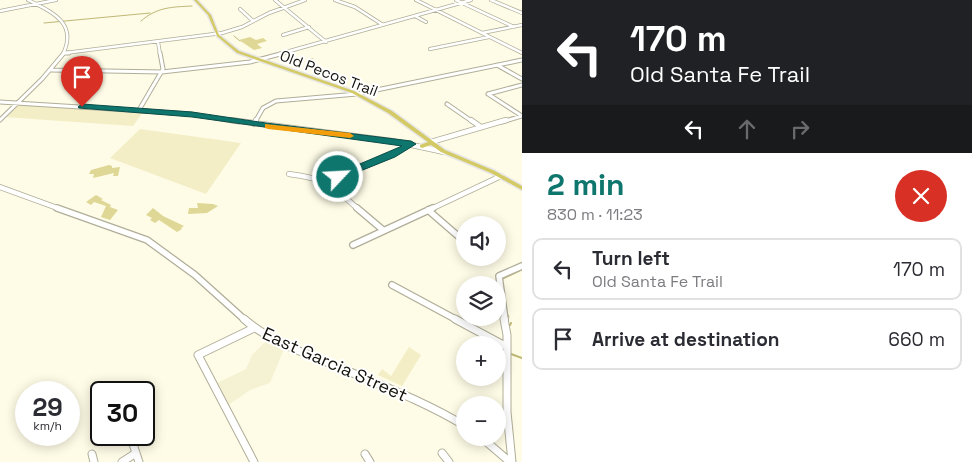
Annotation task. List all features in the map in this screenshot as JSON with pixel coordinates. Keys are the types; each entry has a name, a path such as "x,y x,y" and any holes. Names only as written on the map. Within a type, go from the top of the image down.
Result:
{"main road":[{"name":"Old Pecos Trail","path":"194,0 208,16 227,44 238,52 357,94 393,114 430,142 447,152 521,187"},
{"path":"422,146 430,142"}],"street":[{"path":"0,120 60,62 69,43 69,35 65,26 54,15 28,0"},
{"path":"0,11 56,0"},
{"path":"275,0 326,42"},
{"path":"65,53 218,33 238,28 284,7 305,0"},
{"path":"335,0 356,8 383,25"},
{"path":"416,0 522,53"},
{"path":"456,0 514,27"},
{"path":"51,70 162,72 259,60 472,0"},
{"path":"491,0 522,13"},
{"path":"495,2 505,0"},
{"path":"240,9 253,21"},
{"path":"415,16 426,22"},
{"path":"482,33 522,25"},
{"path":"283,34 310,28"},
{"path":"430,49 490,37"},
{"path":"139,110 162,72 158,42"},
{"path":"254,124 263,108 271,102 357,94 522,60"},
{"path":"497,65 522,79"},
{"path":"522,85 488,94 522,116"},
{"path":"0,102 192,114 411,144 447,152"},
{"path":"447,104 481,127"},
{"path":"430,142 522,116"},
{"path":"338,177 392,155 411,144"},
{"path":"289,174 314,176 327,182 383,230"},
{"path":"353,244 501,176"},
{"name":"East Garcia Street","path":"0,186 147,240 195,275 254,328 282,344 433,407 456,421"},
{"path":"428,210 456,234"},
{"path":"511,462 507,412 507,335 498,280 499,276 522,266"},
{"path":"392,285 507,347"},
{"path":"254,328 198,355 254,462"},
{"path":"134,446 139,462"},
{"path":"492,446 511,462"},
{"path":"122,462 136,453"},
{"path":"365,454 370,462"},
{"path":"442,454 449,462"}],"shaded area":[{"path":"20,104 143,112 133,126 4,117"},
{"path":"140,129 241,143 206,194 110,158"},
{"path":"266,341 284,349 270,383 250,390 227,406 215,384 246,369 252,355"},
{"path":"409,347 421,355 402,386 378,375 382,369 391,376"}],"building":[{"path":"250,37 256,40 263,38 267,41 257,44 262,48 254,50 239,40"},
{"path":"109,165 112,168 120,167 118,176 113,176 114,173 93,178 94,174 89,174 91,170"},
{"path":"96,195 111,205 110,207 118,210 110,220 101,217 106,206 94,202 91,205 86,202"},
{"path":"197,203 218,206 207,213 188,214 189,208 198,208"},
{"path":"153,208 163,216 184,226 177,232 159,220 155,223 150,220 152,218 146,215"}],"waterway":[{"path":"141,21 159,10 171,7 192,6"},
{"path":"44,23 150,13"},
{"path":"234,36 240,41"},
{"path":"506,278 522,270"},
{"path":"506,311 509,317"},
{"path":"511,354 522,358"}],"slow traffic":[{"path":"268,126 350,136"}],"route":[{"path":"82,107 192,114 266,126 411,144 392,155 360,166 338,177"}]}
